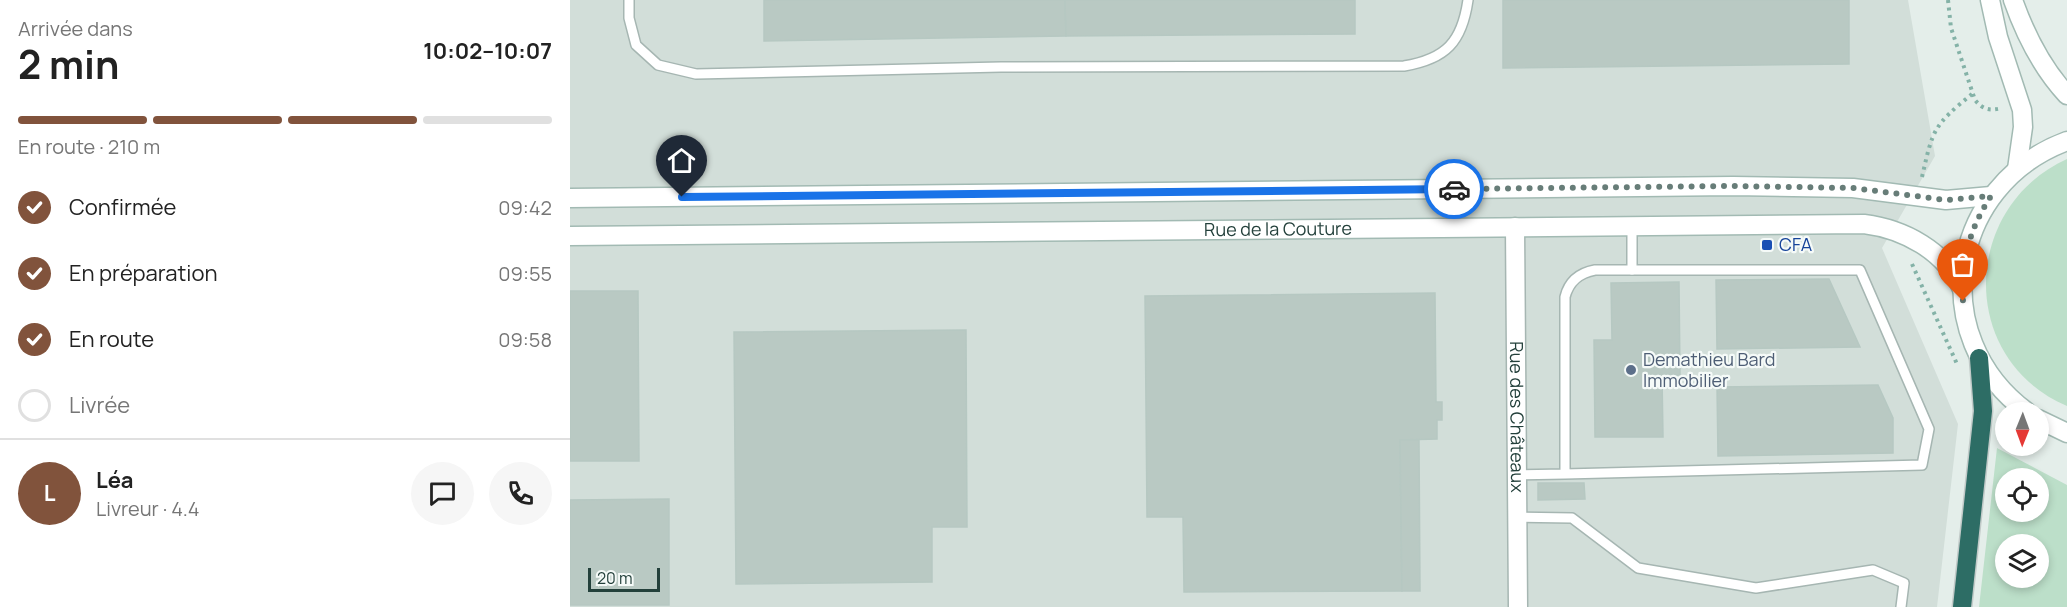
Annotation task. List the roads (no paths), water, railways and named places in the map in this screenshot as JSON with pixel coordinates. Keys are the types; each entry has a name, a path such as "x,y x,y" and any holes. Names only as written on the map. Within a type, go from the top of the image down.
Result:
{"highway":[{"path":"1962,607 1983,411 1979,358"}],"street":[{"path":"1990,0 1998,37 2022,110 2023,134 2017,169"},
{"path":"2013,0 2038,55 2057,84 2067,94"},
{"path":"2016,402 2001,389 1979,358 1967,324 1962,290 1964,265 1969,240 1978,217 1991,196 2017,169 2040,153 2067,141"},
{"path":"570,198 1733,186 1853,188 1946,200 1991,196"},
{"name":"Rue de la Couture","path":"570,236 1875,225 1900,232 1919,241 1942,262 1959,282 1962,290"},
{"name":"Rue des Châteaux","path":"1515,227 1518,607"},
{"path":"2049,424 2067,433"}],"lane":[{"path":"629,0 629,18 636,45 658,65 696,74 1001,67 1404,66 1418,64 1436,57 1452,44 1462,27 1468,0"},
{"path":"1632,226 1632,270"},
{"path":"1517,475 1565,474 1922,465 1929,429 1860,270 1586,272 1578,276 1567,289 1564,307 1565,474"},
{"path":"1517,517 1572,518 1638,568 1756,588 1873,570 1904,583 1902,607"}],"place":[{"name":"CFA","path":"1767,245"},
{"name":"Demathieu Bard Immobilier","path":"1631,370"}]}
